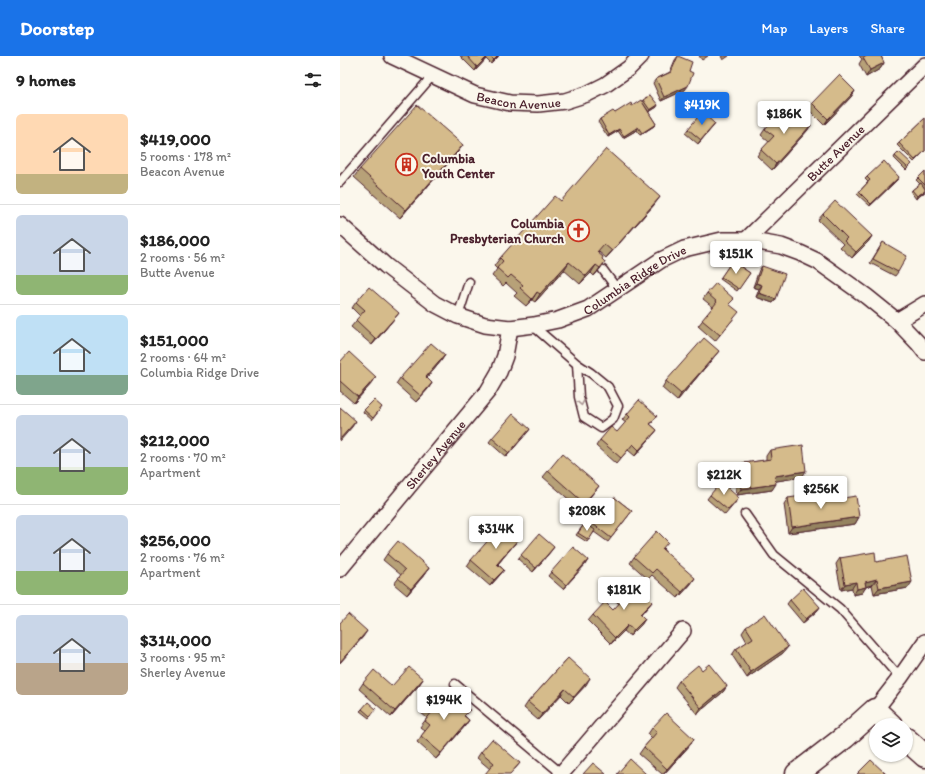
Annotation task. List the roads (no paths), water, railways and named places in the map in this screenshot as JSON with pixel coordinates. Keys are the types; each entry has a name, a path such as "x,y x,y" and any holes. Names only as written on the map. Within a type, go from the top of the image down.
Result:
{"street":[{"name":"Beacon Avenue","path":"392,56 475,95 510,103 538,104 565,101 587,94 605,85 629,68 641,56"},
{"name":"Butte Avenue","path":"746,240 925,65"},
{"name":"Columbia Ridge Drive","path":"340,225 386,266 435,304 458,316 485,325 510,328 558,320 588,309 660,260 684,249 722,240 746,240 781,246 817,261 866,296 897,321 925,352"},
{"path":"897,321 925,304"},
{"name":"Sherley Avenue","path":"340,569 488,391 499,372 505,356 510,328"},
{"path":"561,774 683,631"},
{"path":"797,774 845,737 875,710 925,642"},
{"path":"875,710 884,718"},
{"path":"913,745 925,756"}],"lane":[{"path":"340,182 433,75"},
{"path":"603,270 617,289"},
{"path":"458,316 469,282"},
{"path":"532,325 577,364 608,387 618,406 613,419 600,428 584,417 579,397 577,364"},
{"path":"745,514 774,555 840,609 900,678"},
{"path":"455,684 561,774"}],"place":[{"name":"Columbia Youth Center","path":"406,165"},
{"name":"Columbia Presbyterian Church","path":"579,230"}]}
